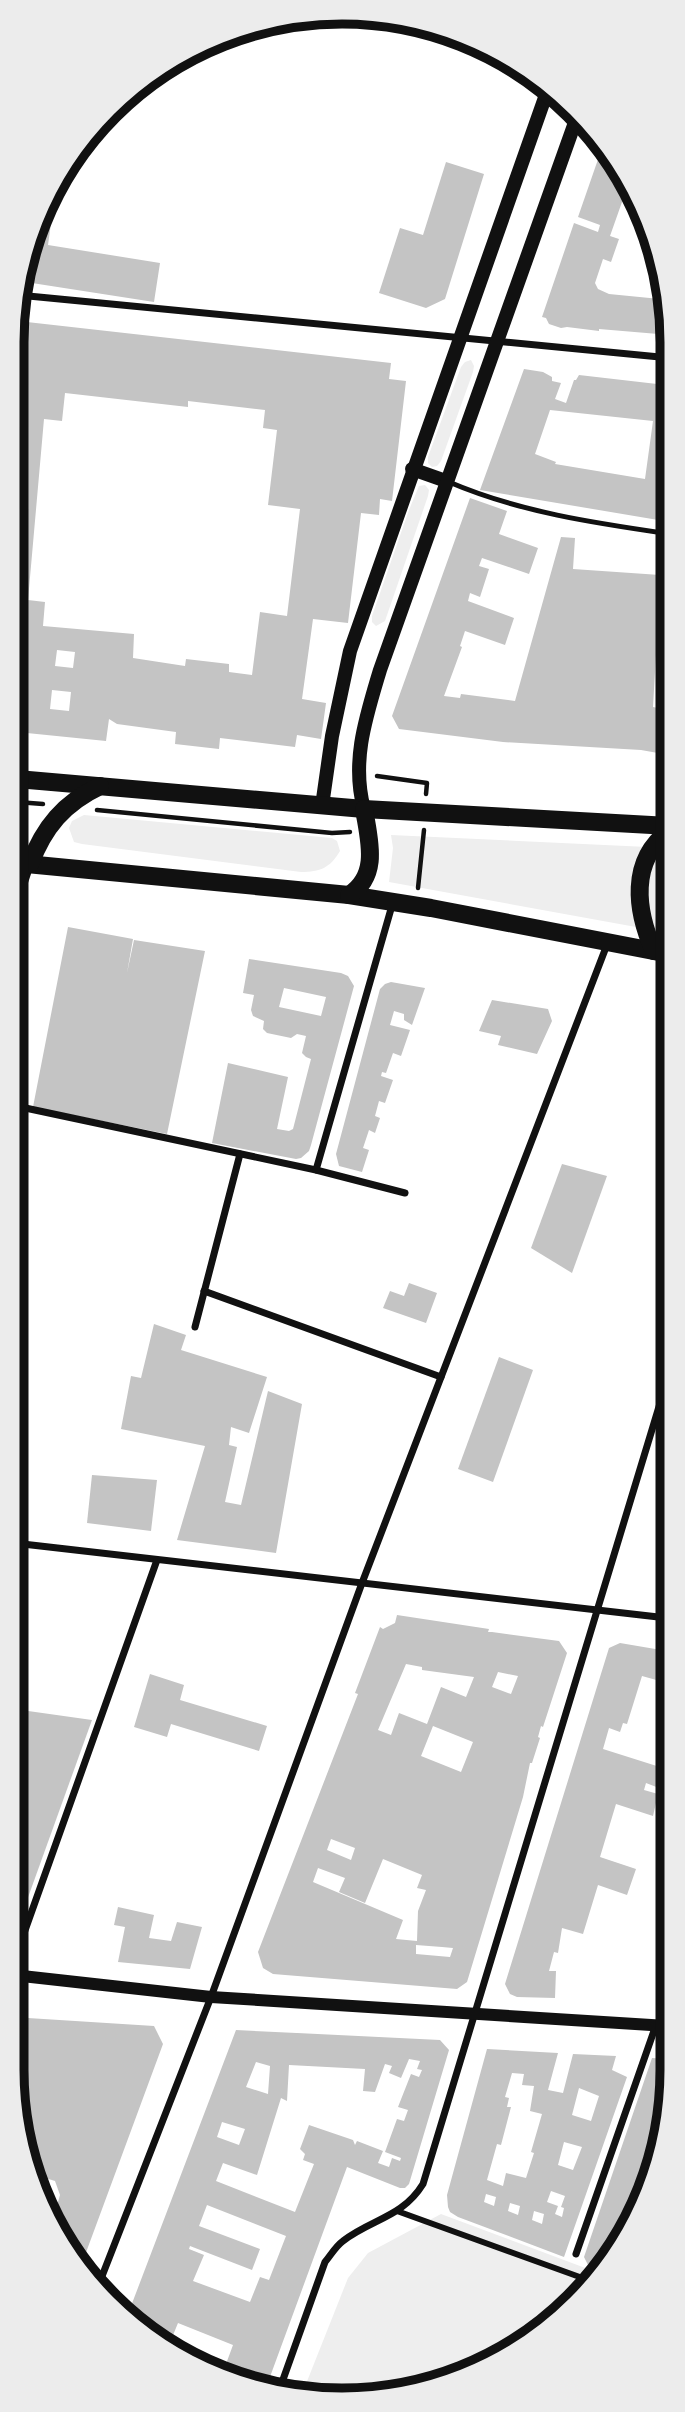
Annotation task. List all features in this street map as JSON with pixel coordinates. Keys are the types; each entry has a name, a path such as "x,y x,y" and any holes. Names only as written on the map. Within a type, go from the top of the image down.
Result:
{"main road":[{"path":"322,806 344,672 412,469 545,97"},
{"path":"349,895 364,883 369,870 369,841 358,773 362,733 380,670 574,125"},
{"path":"412,469 446,481"},
{"path":"24,780 364,810 660,827"},
{"path":"24,862 55,817 83,794 100,786"},
{"path":"660,838 648,856 639,883 641,916 660,949"},
{"path":"24,863 393,901 660,953"}],"street":[{"path":"28,296 660,357"},
{"path":"316,1170 393,901"},
{"path":"102,2277 211,1997 362,1583 608,942"},
{"path":"24,1108 316,1170 405,1193"},
{"path":"195,1327 240,1154"},
{"path":"204,1291 441,1377"},
{"path":"282,2381 325,2262 330,2255 344,2239 414,2199 423,2185 660,1403"},
{"path":"24,1544 660,1617"},
{"path":"24,1933 157,1560"},
{"path":"24,1976 211,1997 660,2026"},
{"path":"576,2254 660,2029"},
{"path":"397,2211 583,2278"}],"lane":[{"path":"446,481 478,495 566,518 660,532"}],"shaded area":[{"path":"471,360 473,372 441,461 432,467 428,463 428,457 461,367"},
{"path":"425,485 429,490 428,496 385,621 376,626 372,622 372,616 409,510 419,486"},
{"path":"84,815 332,838 337,841 340,851 324,868 301,872 82,844 74,842 69,828 72,821"},
{"path":"391,835 660,848 660,931 389,882 393,848"},
{"path":"441,2214 590,2270 552,2309 519,2334 483,2355 445,2371 384,2385 342,2388 305,2385 348,2278 368,2253"}],"building":[{"path":"599,155 624,195 610,236 619,239 611,262 603,259 595,283 598,289 609,294 658,299 660,334 561,328 549,324 546,318 542,317 574,223 598,232 600,225 578,217"},
{"path":"446,162 484,174 445,299 426,308 379,293 400,228 423,235"},
{"path":"52,213 48,245 160,263 154,302 30,283 41,240"},
{"path":"25,322 391,363 389,379 406,381 392,501 380,499 379,515 361,513 348,623 313,619 302,699 326,703 321,739 297,735 295,747 220,738 219,749 175,744 176,732 117,724 109,719 106,741 24,733","holes":["65,393 188,407 188,401 265,410 263,428 277,430 268,505 300,509 287,616 260,612 252,675 229,672 229,664 186,659 185,666 133,658 134,634 43,626 45,602 28,600 44,419 62,421","57,650 75,652 73,668 55,666","52,690 71,692 69,711 50,709"]},
{"path":"524,369 543,372 552,377 552,381 561,383 555,399 566,403 574,380 579,375 657,384 656,388 660,388 660,520 480,490","holes":["550,410 653,421 645,479 555,464 556,462 535,454"]},
{"path":"470,498 507,511 499,534 538,548 529,574 482,558 479,566 489,569 480,597 470,593 468,601 514,618 505,645 465,631 444,696 460,698 461,694 515,701 561,537 575,538 573,569 660,575 653,707 658,708 660,696 660,753 503,742 399,729 392,716"},
{"path":"68,927 133,939 127,973 134,940 205,951 167,1134 33,1107"},
{"path":"249,959 341,973 348,976 354,986 311,1145 301,1158 212,1143 228,1063 288,1077 277,1129 289,1131 293,1129 311,1059 302,1053 306,1036 297,1034 291,1038 267,1033 263,1029 264,1021 253,1016 251,1010 254,995 243,993","holes":["284,988 326,997 321,1016 279,1007"]},
{"path":"391,982 425,988 412,1025 404,1020 404,1014 394,1011 390,1025 410,1030 401,1056 393,1053 386,1073 382,1072 381,1076 393,1080 385,1103 379,1101 375,1116 380,1118 375,1133 369,1130 363,1148 369,1150 362,1172 339,1166 336,1154 380,989"},
{"path":"492,1000 548,1009 552,1021 537,1054 498,1045 501,1036 479,1031"},
{"path":"562,1164 607,1176 572,1273 531,1248"},
{"path":"409,1283 437,1293 426,1323 383,1308 390,1291 404,1296"},
{"path":"154,1324 186,1335 181,1350 267,1377 249,1433 231,1427 229,1445 237,1447 225,1502 241,1505 268,1391 302,1404 276,1553 177,1540 205,1446 121,1429 131,1376 141,1378"},
{"path":"499,1357 533,1370 493,1482 458,1469"},
{"path":"92,1475 157,1480 151,1531 87,1523"},
{"path":"397,1615 489,1629 488,1632 559,1641 567,1653 543,1727 541,1726 523,1797 467,1982 457,1989 273,1974 263,1968 258,1952 358,1694 355,1693 380,1627 383,1629 395,1623","holes":["406,1664 422,1667 422,1670 474,1677 466,1697 441,1687 427,1724 399,1713 391,1735 378,1730","498,1672 518,1676 511,1694 492,1687","433,1726 473,1742 461,1772 421,1756","331,1839 355,1848 351,1860 327,1850","383,1859 422,1875 417,1888 426,1890 418,1911 417,1941 396,1939 403,1920 313,1882 318,1868 345,1878 339,1892 365,1903","416,1945 453,1948 450,1957 416,1954"]},
{"path":"620,1643 660,1650 660,1681 642,1676 627,1724 623,1723 620,1732 609,1728 603,1749 660,1767 659,1788 646,1783 644,1790 658,1794 653,1816 616,1804 600,1857 636,1869 627,1895 598,1885 583,1934 562,1928 558,1953 554,1952 549,1971 556,1971 555,1998 517,1997 510,1994 505,1984 609,1648"},
{"path":"150,1674 184,1685 180,1700 267,1726 259,1751 171,1724 167,1737 134,1727"},
{"path":"24,1710 92,1720 26,1903"},
{"path":"118,1907 154,1915 149,1938 171,1941 177,1922 202,1927 190,1969 118,1962 125,1927 114,1925"},
{"path":"24,2018 154,2026 163,2044 85,2256 56,2208 60,2195 55,2181 43,2177 41,2172 27,2111"},
{"path":"236,2030 440,2040 449,2050 409,2184 400,2188 347,2167 269,2379 218,2362 226,2364 233,2345 178,2323 172,2338 131,2307","holes":["409,2059 420,2061 417,2069 422,2070 419,2077 411,2074 398,2107 408,2110 404,2121 397,2119 385,2152 401,2158 400,2161 392,2158 389,2167 378,2163 383,2151 357,2141 355,2145 353,2140 309,2125 300,2149 305,2154 303,2160 314,2164 295,2212 216,2181 223,2163 257,2175 281,2098 287,2101 289,2065 365,2069 363,2091 375,2092 385,2064 392,2066 389,2073 401,2078","256,2062 270,2066 268,2094 246,2087","222,2122 245,2129 239,2145 217,2137","207,2205 286,2236 269,2280 260,2277 250,2302 193,2281 204,2255 189,2249 190,2246 252,2270 260,2249 199,2226"]},
{"path":"487,2049 558,2053 548,2090 563,2093 573,2054 616,2056 612,2070 627,2077 564,2257 458,2217 450,2212 447,2195","holes":["512,2073 524,2074 522,2085 534,2086 530,2111 542,2114 526,2178 506,2173 503,2186 487,2180 497,2144 501,2145 511,2107 507,2107 509,2098 505,2097","579,2088 599,2096 591,2121 572,2115","564,2142 582,2147 573,2170 558,2165","551,2191 565,2196 561,2207 564,2208 562,2217 555,2214 558,2206 547,2202","486,2194 496,2197 494,2206 484,2202","510,2203 520,2206 518,2215 508,2211","534,2211 544,2214 542,2224 532,2220"]},
{"path":"652,2058 660,2059 658,2111 644,2172 628,2210 592,2267 588,2265 584,2257"}]}
